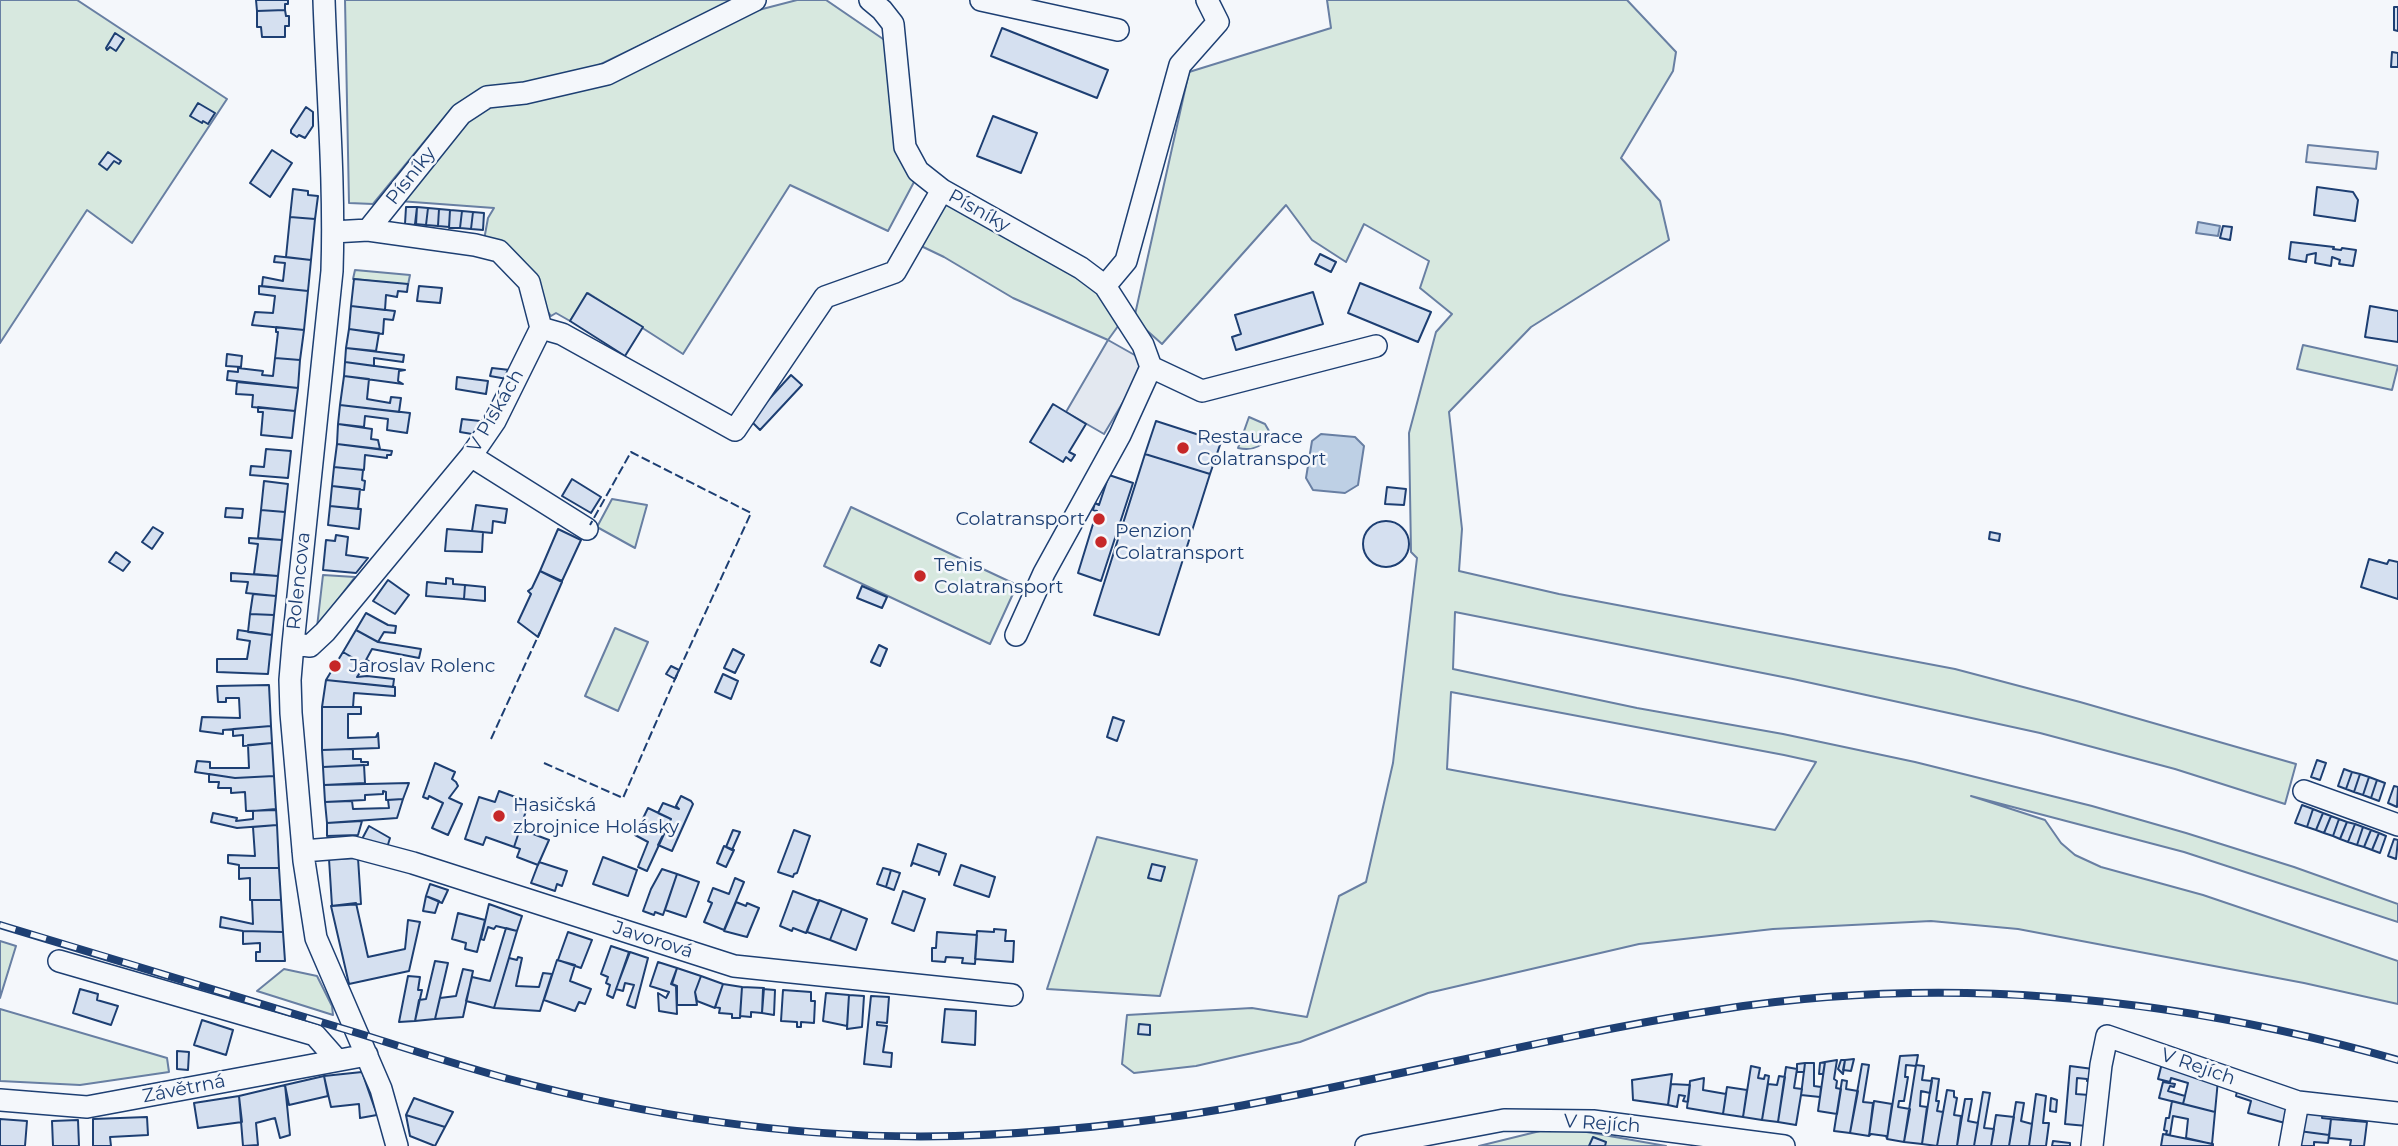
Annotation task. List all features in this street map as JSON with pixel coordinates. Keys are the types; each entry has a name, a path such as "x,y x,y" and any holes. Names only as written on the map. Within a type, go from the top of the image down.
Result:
{"street":[{"name":"Rolencova","path":"324,0 333,232 332,271 293,644 291,713 303,852 316,938 382,1089 397,1146"},
{"name":"Písníky","path":"368,230 461,114 487,97 525,93 607,74 755,0"},
{"path":"981,0 1118,30"},
{"path":"1105,286 1126,261 1180,65 1218,22 1207,0"},
{"name":"Písníky","path":"882,3 893,24 905,147 918,172 942,190 1081,268 1105,286 1159,371"},
{"path":"333,232 368,230 475,244 499,251 529,282 541,328 562,334 736,430 825,297 895,272 942,190"},
{"name":"V Pískách","path":"293,644 310,646 325,632 471,456 495,421 541,328"},
{"path":"1016,635 1044,573 1120,435 1159,371 1202,391 1376,346"},
{"path":"471,456 587,529"},
{"path":"2304,791 2398,825"},
{"name":"Javorová","path":"303,852 353,847 413,863 734,966 1012,995"},
{"path":"59,961 315,1035 337,1060"},
{"name":"V Rejích","path":"2092,1146 2107,1036 2298,1102 2398,1113"},
{"name":"Závětrná","path":"0,1100 87,1107 367,1055"},
{"path":"2290,1146 2298,1102"},
{"name":"V Rejích","path":"1366,1146 1504,1120 1593,1121 1784,1146"}],"shaded area":[{"path":"0,0 77,0 227,99 132,243 87,210 0,343"},
{"path":"345,0 734,0 597,66 524,85 486,87 452,108 373,204 349,203"},
{"path":"797,0 826,0 886,41 895,149 914,182 888,231 790,185 683,354 588,293 570,321 556,313 551,316 522,259 507,248 484,240 488,218 494,208 399,201 465,122 487,107 522,104 613,81 747,13"},
{"path":"1327,0 1627,0 1676,52 1673,71 1621,158 1660,201 1669,240 1531,327 1449,412 1462,529 1459,571 1559,594 1955,669 2296,764 2285,804 2175,769 2040,733 1793,679 1455,612 1453,669 1915,762 2092,806 2294,867 2398,904 2398,922 2184,852 1971,796 2045,820 2061,843 2075,855 2101,867 2203,895 2398,961 2398,1004 2304,983 2018,929 1931,921 1773,929 1639,944 1428,993 1300,1042 1196,1066 1134,1073 1122,1064 1127,1015 1252,1008 1307,1017 1339,896 1366,882 1393,763 1417,558 1411,552 1409,433 1436,332 1452,314 1420,288 1429,261 1364,224 1346,262 1312,240 1286,205 1162,344 1134,319 1189,72 1331,28","holes":["1451,692 1816,762 1775,830 1447,769"]},
{"path":"2308,145 2378,152 2376,169 2306,162"},
{"path":"946,199 1075,272 1106,297 1121,322 1108,340 1013,298 919,245"},
{"path":"355,270 410,275 408,285 353,279"},
{"path":"1108,340 1147,362 1104,434 1066,412"},
{"path":"2303,345 2398,366 2392,390 2297,369"},
{"path":"1249,417 1265,424 1269,431 1268,438 1254,448 1238,448"},
{"path":"612,499 647,505 635,548 597,527"},
{"name":"Tenis Colatransport","path":"851,507 1017,585 990,644 824,566"},
{"path":"323,575 355,577 317,627"},
{"path":"615,628 648,642 618,711 585,696"},
{"path":"1097,837 1197,860 1160,996 1047,989"},
{"path":"0,941 16,946 0,998"},
{"path":"284,969 317,976 332,1006 333,1015 257,991"},
{"path":"0,1009 167,1058 169,1072 80,1085 0,1081"},
{"path":"1540,1131 1581,1131 1666,1146 1479,1146"}],"water":[{"path":"2198,222 2220,226 2218,236 2196,233"},
{"path":"1321,434 1355,437 1364,446 1358,485 1345,493 1313,490 1306,478 1312,441"}],"building":[{"path":"256,0 288,0 288,4 285,4 285,10 257,11"},
{"path":"2394,7 2398,7 2398,31 2394,30"},
{"path":"285,10 286,16 289,16 289,26 285,26 285,37 262,37 261,27 257,27 257,11"},
{"path":"1002,28 1108,70 1097,98 991,56"},
{"path":"115,33 124,39 116,51 110,47 107,50 106,48"},
{"path":"2392,52 2398,53 2398,67 2391,67"},
{"path":"198,103 215,113 208,124 190,116"},
{"path":"306,107 313,112 313,126 305,138 299,135 297,137 291,130"},
{"path":"993,116 1037,133 1021,173 977,156"},
{"path":"272,150 292,163 270,197 250,183"},
{"path":"108,152 121,161 119,164 114,161 107,170 99,164"},
{"path":"2317,187 2353,192 2358,200 2355,221 2314,215"},
{"path":"293,189 308,191 308,195 318,196 315,219 290,217"},
{"path":"406,207 417,207 416,225 405,224"},
{"path":"417,207 428,208 426,225 415,224"},
{"path":"428,208 439,209 438,226 426,225"},
{"path":"439,209 450,210 449,227 438,226"},
{"path":"450,210 462,211 460,228 449,228"},
{"path":"462,211 473,212 471,229 460,228"},
{"path":"473,212 484,213 483,230 471,229"},
{"path":"290,217 315,219 311,260 286,257"},
{"path":"2223,226 2232,227 2230,240 2220,238"},
{"path":"2291,242 2356,250 2353,266 2339,264 2340,260 2332,257 2331,266 2315,263 2316,253 2307,255 2306,262 2289,259"},
{"path":"1320,254 1336,262 1331,272 1315,264"},
{"path":"275,256 311,260 308,291 262,286 263,277 283,281 285,263 274,262"},
{"path":"354,279 408,284 407,292 398,291 397,297 386,295 385,310 351,306"},
{"path":"1360,283 1431,312 1418,342 1348,313"},
{"path":"259,286 308,291 304,330 252,325 255,312 273,313 275,296 259,294"},
{"path":"419,286 442,288 440,303 417,301"},
{"path":"1313,292 1323,324 1236,350 1232,337 1241,334 1235,315"},
{"path":"587,293 643,327 625,356 570,321"},
{"path":"351,306 395,311 393,320 384,319 383,334 349,329"},
{"path":"2370,306 2398,311 2398,342 2365,337"},
{"path":"276,327 304,330 300,360 275,358 278,332"},
{"path":"349,329 379,333 376,351 346,348"},
{"path":"346,348 404,355 403,362 374,358 374,366 345,362"},
{"path":"227,354 242,356 241,367 226,366"},
{"path":"275,358 300,360 298,388 227,380 228,371 238,372 238,368 263,371 262,375 273,376"},
{"path":"345,362 405,370 399,371 398,381 403,384 344,376"},
{"path":"492,368 510,370 507,379 490,376"},
{"path":"791,375 802,385 760,430 750,420"},
{"path":"344,376 369,379 367,399 390,403 391,397 401,398 399,412 340,405"},
{"path":"457,377 488,381 486,394 456,389"},
{"path":"237,382 298,388 295,411 252,407 253,395 236,394"},
{"path":"1053,404 1086,424 1069,452 1075,455 1071,461 1066,457 1063,462 1030,442"},
{"path":"340,405 410,413 407,433 387,430 388,419 365,416 364,427 338,424"},
{"path":"258,407 295,411 292,438 261,435 263,412 258,412"},
{"path":"462,419 480,421 478,435 460,432"},
{"name":"Restaurace Colatransport","path":"1156,421 1221,442 1210,474 1145,454"},
{"path":"338,424 372,429 371,439 378,440 380,449 337,444"},
{"path":"337,444 392,451 387,458 365,455 364,470 334,467"},
{"path":"266,449 291,451 288,478 250,475 251,466 264,467"},
{"path":"1145,454 1210,474 1159,635 1094,615"},
{"path":"334,467 363,470 364,490 332,486"},
{"name":"Penzion Colatransport","path":"1109,475 1133,483 1101,581 1078,573 1097,511 1093,510 1095,503 1099,505"},
{"path":"572,479 601,497 591,513 562,496"},
{"path":"264,481 288,484 285,512 261,510"},
{"path":"332,486 360,489 358,509 330,506"},
{"path":"1387,487 1406,489 1404,505 1385,504"},
{"path":"476,505 507,509 505,523 493,521 492,533 472,531"},
{"path":"330,506 361,509 359,529 328,525"},
{"path":"226,508 243,509 242,518 225,517"},
{"path":"261,510 285,512 282,540 258,538"},
{"path":"1386,521 1402,528 1409,544 1402,560 1386,567 1370,560 1363,544 1370,528"},
{"path":"153,527 163,533 152,549 142,542"},
{"path":"447,529 483,532 482,552 445,551"},
{"path":"558,529 581,540 562,581 540,571"},
{"path":"1990,532 2000,534 1999,541 1989,539"},
{"path":"336,535 348,537 346,555 368,558 356,573 323,570 326,540 335,541"},
{"path":"249,538 282,540 278,576 254,574 258,544 249,543"},
{"path":"116,552 130,562 123,571 109,562"},
{"path":"2369,559 2387,564 2389,560 2398,562 2398,599 2361,587"},
{"path":"540,571 562,582 538,637 518,622 531,594 528,591"},
{"path":"231,573 278,576 276,596 246,593 248,582 231,581"},
{"path":"446,578 453,579 453,584 465,585 464,599 426,596 427,582 446,584"},
{"path":"388,580 409,595 395,614 373,601"},
{"path":"465,585 485,587 485,601 464,599"},
{"path":"862,586 887,597 882,608 857,598"},
{"path":"253,594 276,596 274,615 250,614"},
{"path":"366,613 388,625 396,626 395,633 384,632 378,642 356,630"},
{"path":"250,614 274,615 272,635 248,632"},
{"path":"238,630 272,635 268,674 217,672 217,659 247,659 250,641 237,639"},
{"path":"356,630 378,642 421,649 419,658 372,649 366,660 372,662 371,666 365,665 343,652"},
{"path":"879,645 887,649 880,666 871,662"},
{"path":"733,649 744,655 735,673 724,668"},
{"path":"343,652 365,665 357,677 394,679 393,687 326,680"},
{"path":"671,666 679,670 675,679 666,674"},
{"path":"723,674 738,681 731,699 715,692"},
{"path":"326,680 395,687 395,696 354,693 353,707 322,707"},
{"path":"269,685 271,726 223,730 223,734 200,731 202,717 240,718 239,698 226,698 226,702 218,702 217,686"},
{"path":"322,707 361,707 361,714 348,714 348,738 376,737 378,733 379,748 322,750"},
{"path":"1113,717 1124,721 1117,741 1107,737"},
{"path":"271,726 272,743 243,746 243,735 233,736 233,729"},
{"path":"272,743 274,776 235,778 195,772 197,761 210,762 210,768 249,768 248,745"},
{"path":"353,749 353,759 361,759 361,762 368,762 368,765 323,767 322,750"},
{"path":"2317,760 2326,763 2320,780 2311,777"},
{"path":"435,763 455,772 452,779 458,786 449,798 462,804 448,835 432,828 443,803 429,796 428,799 423,797"},
{"path":"364,765 365,783 324,785 323,767"},
{"path":"2344,769 2352,772 2346,789 2338,786"},
{"path":"2352,772 2360,774 2354,792 2346,789"},
{"path":"209,774 235,778 274,776 276,810 246,811 245,792 231,793 231,788 218,788 219,782 209,782"},
{"path":"2360,774 2369,777 2363,795 2354,792"},
{"path":"2369,777 2377,780 2371,798 2363,795"},
{"path":"2377,780 2385,783 2379,801 2371,798"},
{"path":"409,783 403,799 386,800 386,792 383,791 383,794 365,795 365,800 325,802 324,785"},
{"path":"2394,786 2398,787 2397,807 2388,803"},
{"name":"Hasičská zbrojnice Holásky","path":"499,791 529,802 514,847 486,837 483,845 465,839 479,797 495,802"},
{"path":"681,796 693,804 672,851 658,845 671,819 658,813 663,803 679,809 676,806"},
{"path":"403,799 397,818 327,823 325,802 352,801 353,809 389,808 388,800"},
{"path":"2302,805 2313,809 2307,827 2295,823"},
{"path":"648,808 671,819 647,871 638,867 648,842 635,835"},
{"path":"276,809 277,825 237,828 211,822 213,813 237,818 236,821 253,819 253,811"},
{"path":"2313,809 2323,813 2316,830 2307,827"},
{"path":"2323,813 2331,816 2324,833 2316,830"},
{"path":"2331,816 2339,819 2333,836 2324,833"},
{"path":"2339,819 2347,822 2340,839 2333,836"},
{"path":"362,821 358,835 327,836 327,823"},
{"path":"2347,822 2355,824 2348,842 2340,839"},
{"path":"2355,824 2363,827 2357,845 2348,842"},
{"path":"277,825 279,868 239,868 239,865 228,863 228,855 255,856 253,827"},
{"path":"369,826 390,838 386,851 362,839"},
{"path":"2363,827 2371,830 2364,847 2357,845"},
{"path":"520,829 549,840 538,865 517,857 520,849 514,847"},
{"path":"733,830 740,832 732,850 726,847"},
{"path":"794,830 810,836 797,873 793,877 778,872"},
{"path":"2371,830 2379,833 2372,850 2364,847"},
{"path":"2379,833 2386,836 2380,853 2372,850"},
{"path":"2394,839 2398,840 2396,859 2388,856"},
{"path":"918,844 946,854 939,875 939,872 913,863 911,866"},
{"path":"724,846 734,850 726,867 717,863"},
{"path":"603,857 637,870 628,896 593,884"},
{"path":"358,858 361,904 332,906 329,859"},
{"path":"539,862 567,871 562,886 557,884 555,891 531,883"},
{"path":"1152,864 1165,867 1161,881 1148,878"},
{"path":"961,865 995,877 989,897 954,885"},
{"path":"239,868 279,868 281,900 250,900 250,878 239,879"},
{"path":"883,868 891,870 886,887 877,884"},
{"path":"662,869 677,874 663,915 655,912 654,915 643,911"},
{"path":"891,870 900,873 894,890 886,887"},
{"path":"677,874 699,882 686,917 665,910"},
{"path":"735,878 744,882 724,930 704,922 712,903 708,901 713,888 729,894"},
{"path":"430,884 448,890 442,903 426,896"},
{"path":"793,891 819,901 806,933 780,926"},
{"path":"903,891 925,899 914,931 892,923"},
{"path":"426,896 439,901 435,913 423,911"},
{"path":"252,900 281,900 283,932 243,931 220,927 221,917 253,924"},
{"path":"819,900 842,909 830,940 807,932"},
{"path":"736,902 759,908 747,937 724,931"},
{"path":"356,903 368,957 405,949 408,920 420,922 409,971 349,984 331,906"},
{"path":"489,904 522,916 517,931 488,927 484,940 481,939"},
{"path":"842,909 867,919 856,950 830,940"},
{"path":"458,913 485,920 477,952 465,949 466,943 452,939"},
{"path":"506,928 517,931 494,1008 466,1001 472,977 490,981"},
{"path":"994,929 1006,930 1005,941 1014,941 1013,962 975,959 977,931 994,932"},
{"path":"243,931 283,932 285,961 256,961 260,943 243,944"},
{"path":"568,932 592,940 581,968 558,960"},
{"path":"937,932 977,935 975,964 962,963 963,958 946,957 945,962 932,961 932,948 936,948"},
{"path":"611,946 629,952 613,998 607,995 610,985 606,983 608,977 601,974"},
{"path":"630,952 648,958 635,1008 627,1005 634,985 625,983 623,991 616,989"},
{"path":"518,957 522,958 516,986 539,987 543,973 552,974 540,1011 494,1008 509,958 517,960"},
{"path":"557,960 575,965 570,981 591,989 585,1004 579,1002 575,1011 544,1000"},
{"path":"435,961 448,963 435,1019 415,1021 419,1000 426,999"},
{"path":"658,962 677,968 671,984 676,986 677,1014 659,1011 658,993 666,998 669,992 650,986"},
{"path":"677,968 701,976 695,992 697,1005 677,1005 677,986 672,984"},
{"path":"463,969 473,971 463,1017 435,1019 440,998 456,996"},
{"path":"408,976 420,977 418,990 422,990 415,1021 399,1022"},
{"path":"701,976 723,984 715,1008 697,1001 695,992"},
{"path":"723,984 742,987 740,1018 719,1013 720,1008 715,1007"},
{"path":"742,987 764,988 762,1013 751,1012 751,1017 740,1016"},
{"path":"80,989 98,994 97,1000 118,1006 111,1025 73,1013"},
{"path":"763,989 775,990 774,1015 762,1013"},
{"path":"783,990 811,992 811,1001 815,1001 814,1023 801,1022 801,1027 797,1027 797,1022 781,1021"},
{"path":"826,993 849,995 847,1026 823,1021"},
{"path":"849,995 864,996 862,1027 847,1029"},
{"path":"871,996 889,997 887,1023 877,1022 877,1025 887,1026 883,1052 892,1053 891,1067 864,1064"},
{"path":"945,1009 976,1011 975,1045 942,1042"},
{"path":"202,1020 233,1030 226,1055 194,1045"},
{"path":"1139,1024 1150,1025 1150,1035 1138,1034"},
{"path":"177,1051 189,1052 188,1070 177,1069"},
{"path":"1918,1055 1916,1066 1906,1065 1905,1077 1908,1077 1904,1101 1899,1101 1898,1107 1910,1109 1904,1142 1887,1139 1900,1056"},
{"path":"1854,1059 1851,1071 1843,1070 1845,1060"},
{"path":"1837,1060 1834,1079 1837,1081 1836,1088 1841,1089 1837,1114 1818,1111 1825,1062"},
{"path":"1841,1060 1845,1060 1843,1074 1838,1069"},
{"path":"1825,1062 1823,1074 1819,1074 1820,1063"},
{"path":"1805,1063 1814,1063 1814,1086 1821,1087 1820,1097 1801,1095"},
{"path":"1805,1063 1804,1072 1797,1072 1797,1064"},
{"path":"2162,1063 2218,1080 2215,1112 2183,1104 2188,1083 2171,1078 2170,1082 2158,1079"},
{"path":"1862,1064 1869,1065 1863,1102 1873,1103 1869,1136 1850,1133"},
{"path":"1916,1065 1924,1066 1922,1080 1932,1081 1930,1093 1921,1091 1920,1106 1927,1107 1922,1144 1904,1142"},
{"path":"1751,1066 1760,1068 1758,1078 1769,1076 1762,1120 1743,1117"},
{"path":"2070,1066 2093,1069 2091,1082 2077,1078 2076,1094 2089,1095 2087,1126 2065,1124"},
{"path":"1786,1067 1797,1069 1794,1088 1802,1089 1796,1125 1778,1122"},
{"path":"362,1072 377,1115 360,1118 359,1104 331,1107 324,1076"},
{"path":"1672,1074 1668,1105 1633,1100 1632,1080"},
{"path":"324,1076 328,1096 289,1105 285,1085"},
{"path":"1779,1076 1785,1077 1778,1122 1762,1120 1768,1084 1777,1085"},
{"path":"1704,1078 1703,1090 1726,1094 1723,1114 1687,1108 1690,1081"},
{"path":"1932,1078 1939,1079 1937,1111 1943,1112 1937,1146 1922,1144"},
{"path":"1842,1080 1847,1081 1846,1089 1858,1091 1850,1133 1834,1131"},
{"path":"2163,1082 2175,1084 2174,1087 2170,1086 2168,1091 2185,1096 2183,1104 2159,1098"},
{"path":"1671,1084 1690,1085 1688,1102 1683,1101 1685,1096 1679,1095 1677,1107 1668,1105"},
{"path":"285,1085 290,1135 280,1138 275,1118 256,1123 258,1145 243,1146 239,1096"},
{"path":"1727,1087 1747,1090 1743,1117 1723,1114"},
{"path":"2238,1087 2290,1103 2285,1123 2248,1113 2251,1101 2236,1096"},
{"path":"1947,1090 1954,1091 1954,1097 1957,1098 1954,1115 1961,1116 1957,1146 1937,1146"},
{"path":"1983,1092 1990,1093 1984,1128 1994,1129 1991,1146 1974,1146"},
{"path":"2036,1094 2046,1096 2043,1123 2049,1123 2046,1146 2029,1146"},
{"path":"239,1096 242,1122 198,1128 194,1103"},
{"path":"414,1098 453,1112 445,1127 406,1115"},
{"path":"2051,1098 2057,1100 2056,1112 2050,1111"},
{"path":"1965,1099 1972,1099 1968,1121 1978,1123 1974,1146 1957,1146"},
{"path":"1874,1101 1892,1104 1887,1139 1886,1136 1869,1136"},
{"path":"2172,1101 2215,1112 2212,1144 2186,1138 2188,1119 2173,1116 2170,1135 2166,1134 2166,1118 2169,1118"},
{"path":"2016,1102 2024,1103 2021,1121 2032,1124 2029,1146 2009,1146"},
{"path":"2303,1108 2323,1112 2322,1118 2331,1119 2329,1135 2299,1131"},
{"path":"406,1115 445,1127 435,1146 410,1136"},
{"path":"1996,1115 2014,1117 2009,1146 1991,1146"},
{"path":"147,1117 148,1135 110,1137 111,1146 93,1146 93,1119"},
{"path":"0,1119 27,1121 25,1146 0,1146"},
{"path":"2331,1119 2367,1122 2364,1146 2350,1146 2351,1140 2329,1138"},
{"path":"78,1120 79,1146 53,1146 52,1121"},
{"path":"2299,1131 2329,1135 2328,1143 2314,1142 2314,1146 2297,1146"},
{"path":"2163,1134 2213,1144 2213,1146 2161,1146"},
{"path":"1593,1137 1606,1142 1605,1146 1589,1146"},
{"path":"2053,1141 2070,1143 2070,1146 2052,1146"}],"railway":[{"path":"0,925 470,1068 560,1092 671,1115 784,1130 841,1134 989,1135 1157,1119 1285,1097 1655,1020 1803,999 1889,994 1975,993 2145,1007 2314,1038 2398,1060"}],"fence":[{"path":"544,763 623,798 751,513 631,452 590,525"},
{"path":"491,739 540,632"}],"place":[{"name":"Restaurace Colatransport","path":"1183,448"},
{"name":"Colatransport","path":"1099,519"},
{"name":"Penzion Colatransport","path":"1101,542"},
{"name":"Tenis Colatransport","path":"920,576"},
{"name":"Jaroslav Rolenc","path":"335,666"},
{"name":"Hasičská zbrojnice Holásky","path":"499,816"}]}
